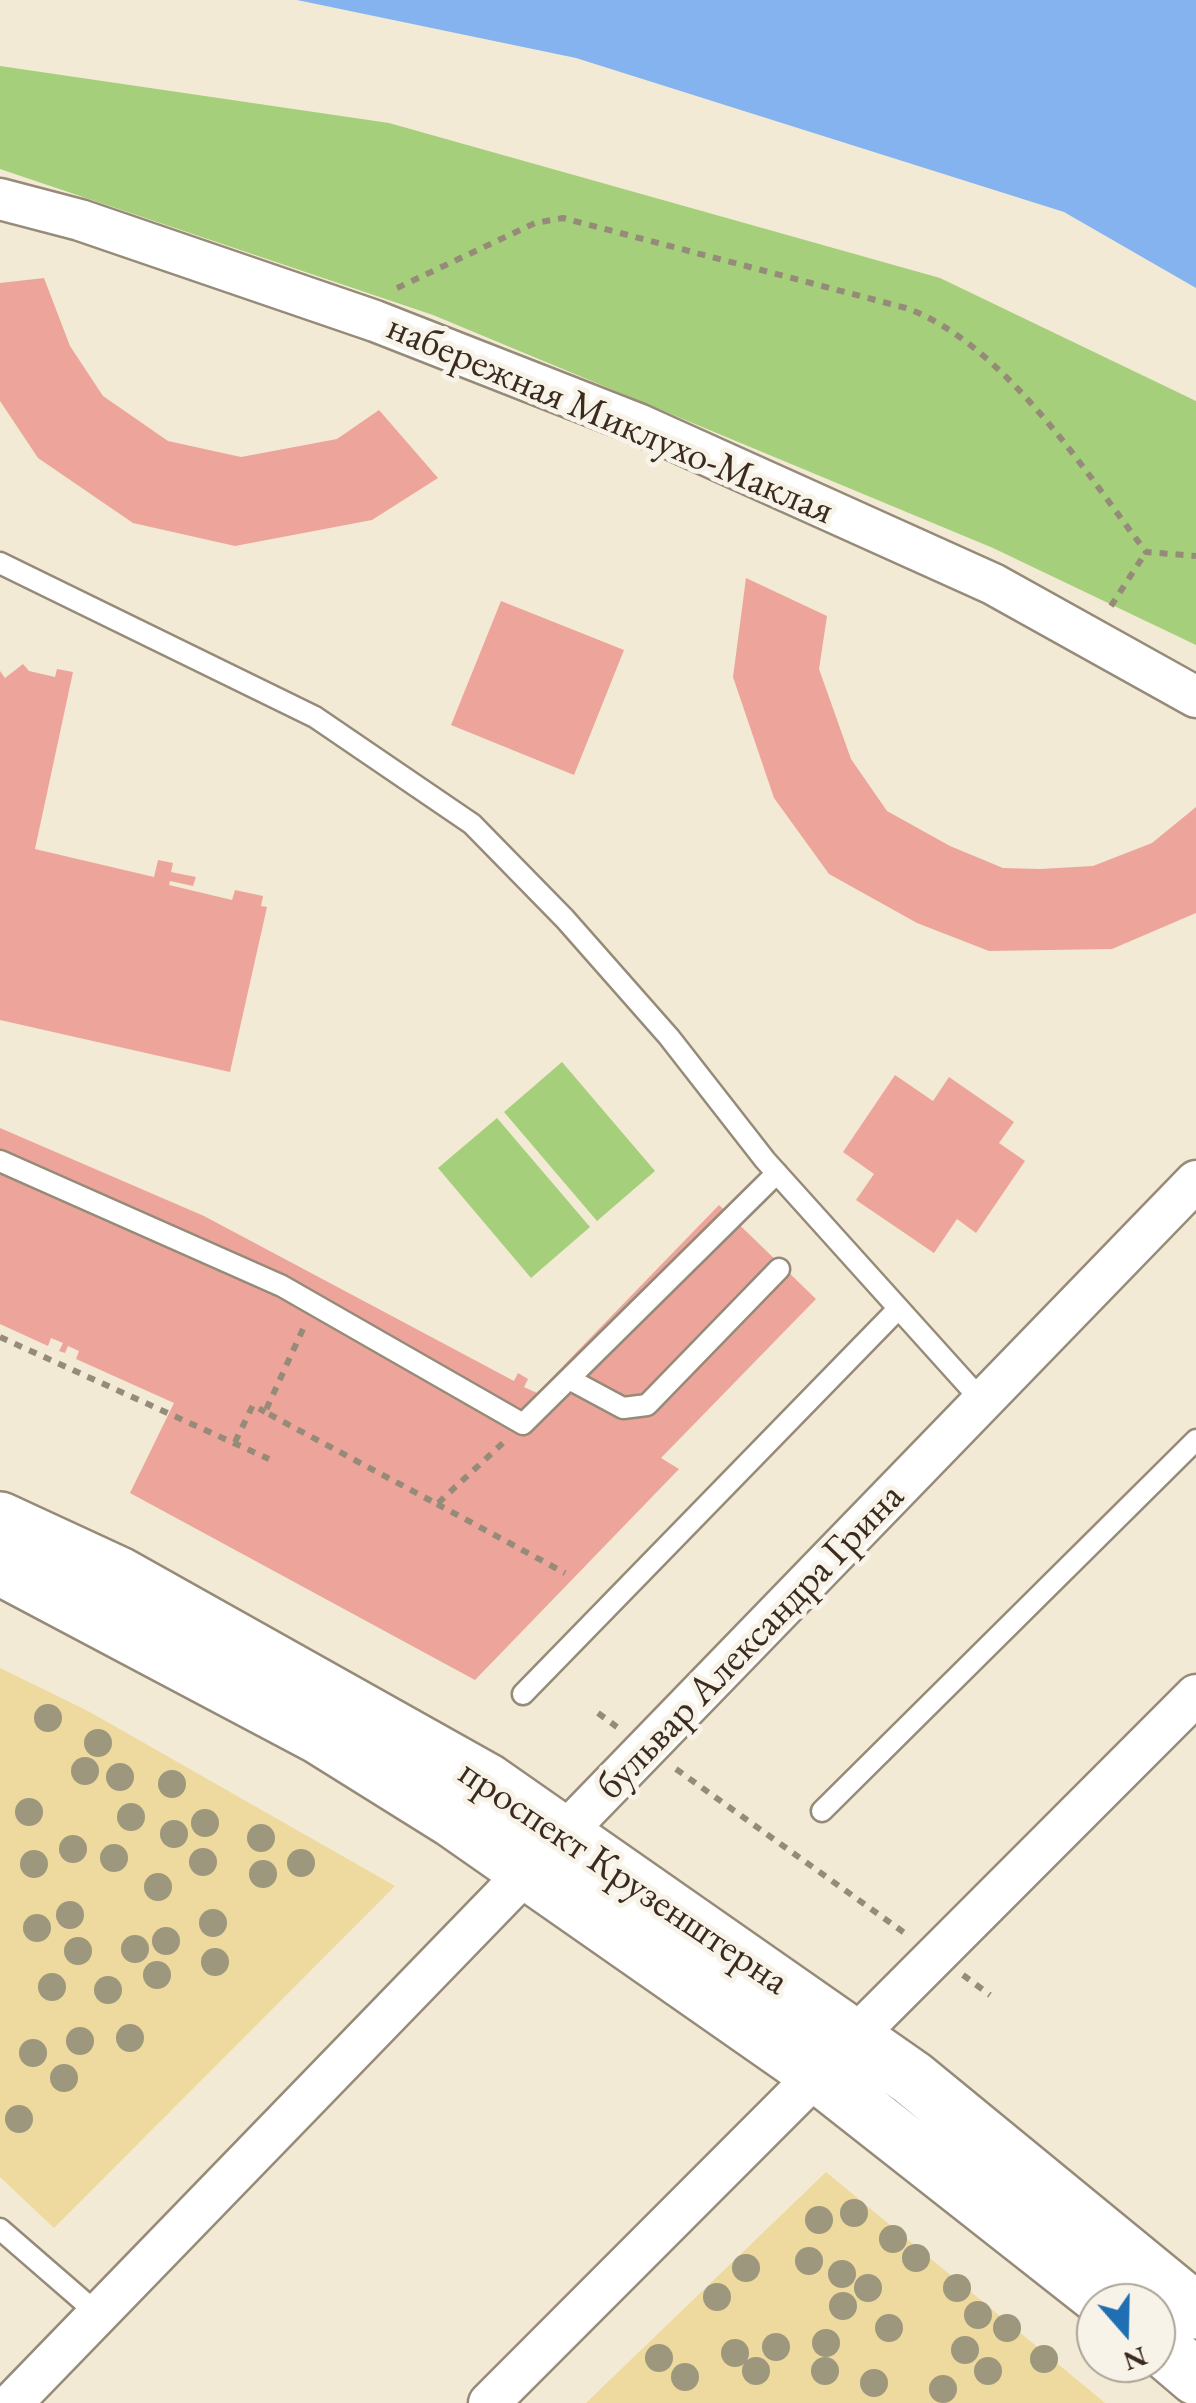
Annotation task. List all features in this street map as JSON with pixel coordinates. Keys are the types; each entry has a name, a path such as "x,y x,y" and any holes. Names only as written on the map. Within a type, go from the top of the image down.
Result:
{"main road":[{"name":"проспект Крузенштерна","path":"0,1520 118,1576 346,1700 488,1782 564,1835 836,2056 1086,2283"},
{"name":"проспект Крузенштерна","path":"0,1567 319,1736 452,1819 526,1874 836,2056 912,2078 1196,2311"},
{"path":"1176,2360 1196,2377"}],"street":[{"name":"набережная Миклухо-Маклая","path":"0,200 80,220 374,321 638,424 993,584 1196,697"},
{"name":"бульвар Александра Грина","path":"12,2403 1196,1182"},
{"path":"488,2403 1196,1695"}],"lane":[{"path":"0,563 315,717 472,824 669,1037 777,1174 983,1402"},
{"path":"0,1161 314,1304 523,1424 777,1174"},
{"path":"569,1379 624,1408 647,1406 779,1269"},
{"path":"522,1694 898,1309"},
{"path":"822,1811 1196,1440"},
{"path":"0,2229 98,2314"}],"path":[{"path":"391,291 535,223 563,218 906,308 935,318 967,342 1049,423 1146,552 1196,556"},
{"path":"1111,606 1146,552"},
{"path":"265,1412 314,1304"},
{"path":"0,1337 269,1459"},
{"path":"235,1442 253,1405 566,1573"},
{"path":"437,1504 523,1424"},
{"path":"667,1763 922,1946"}],"green space":[{"path":"0,66 389,123 940,278 1196,401 1196,645 993,548 433,315 0,169"},
{"path":"562,1062 655,1171 597,1221 504,1112"},
{"path":"497,1118 590,1227 531,1278 438,1168"}],"sand":[{"path":"0,1668 88,1711 395,1886 54,2228 0,2177"},
{"path":"826,2172 1076,2379 1076,2383 1105,2403 586,2403"}],"water":[{"path":"297,0 1196,0 1196,288 1064,212 576,58"}],"building":[{"path":"44,278 70,346 103,396 168,441 241,457 337,439 379,410 438,478 372,520 235,546 133,523 38,458 0,401 0,283"},
{"path":"746,578 827,616 819,669 851,759 887,811 950,846 1003,868 1040,869 1093,866 1152,843 1196,807 1196,913 1112,949 989,951 917,923 829,874 774,798 733,677"},
{"path":"501,601 624,650 574,775 451,725"},
{"path":"23,664 29,671 55,677 57,669 73,672 35,849 154,877 158,860 173,863 171,872 196,877 193,886 170,881 169,885 232,900 235,890 263,896 261,906 267,907 230,1072 0,1020 0,671 5,678"},
{"path":"895,1075 933,1101 949,1077 1014,1122 999,1143 1025,1161 976,1233 957,1219 934,1253 856,1200 874,1174 843,1152"},
{"path":"0,1128 204,1216 514,1381 518,1373 528,1379 524,1387 537,1393 719,1205 816,1299 661,1458 679,1469 475,1680 130,1493 174,1403 76,1359 79,1351 68,1346 65,1353 59,1351 63,1343 51,1338 48,1346 0,1324"}]}
